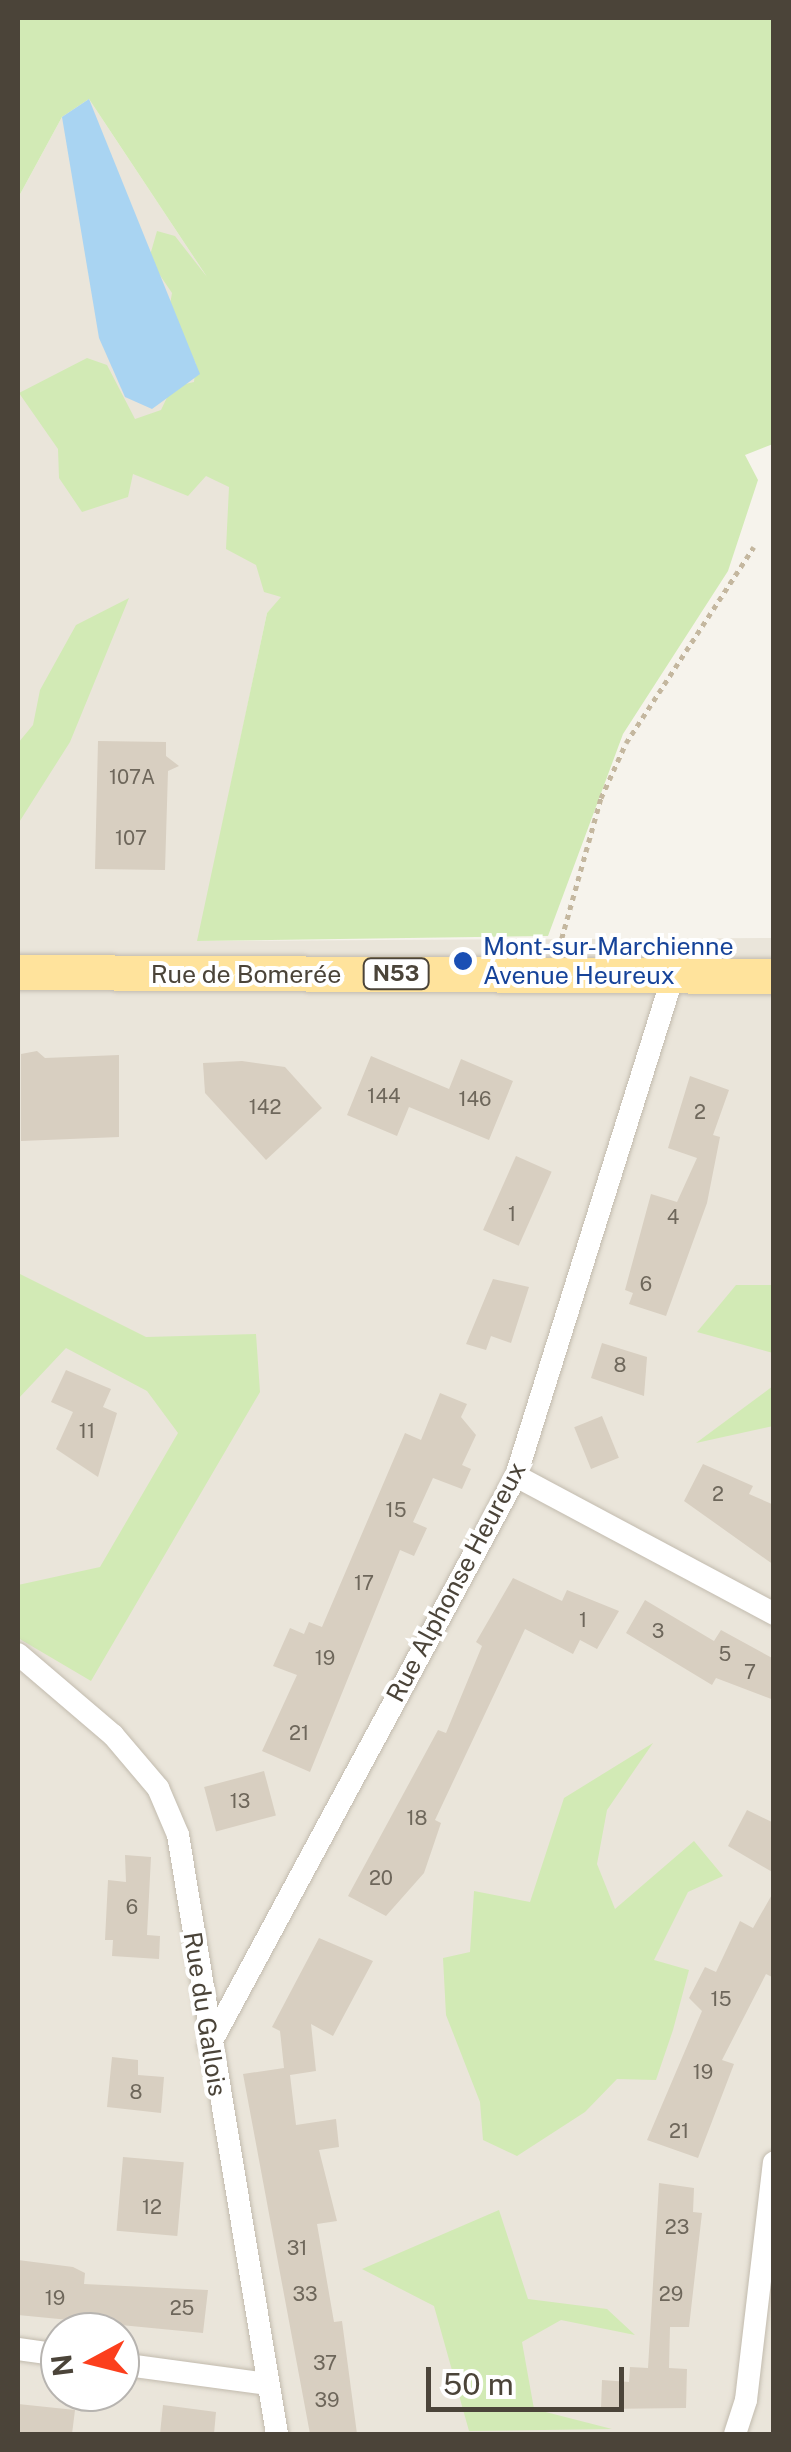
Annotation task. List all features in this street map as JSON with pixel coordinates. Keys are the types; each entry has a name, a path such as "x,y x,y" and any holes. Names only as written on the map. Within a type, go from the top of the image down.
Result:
{"main road":[{"name":"Rue de Bomerée","path":"18,972 774,976"}],"street":[{"name":"Rue Alphonse Heureux","path":"209,2046 516,1476 673,976"},
{"path":"516,1476 774,1614"},
{"name":"Rue du Gallois","path":"18,1654 113,1735 158,1788 178,1834 209,2046 277,2434"},
{"path":"734,2434 746,2400 774,2163"},
{"path":"140,2367 267,2384"}],"path":[{"path":"558,976 573,886 613,770 657,688 754,547"}],"shaded area":[{"path":"89,99 209,280 282,597 267,613 198,941 773,938 774,2434 18,2434 18,198 62,117"}],"green space":[{"path":"18,18 773,18 773,444 745,455 758,480 728,571 623,734 548,936 197,941 267,613 281,597 264,592 256,565 226,549 229,487 206,476 188,496 133,474 128,497 82,512 59,478 58,449 19,393 87,358 107,365 135,419 161,410 172,387 194,382 196,364 169,310 172,293 149,259 157,231 175,236 207,277 89,99 62,117 18,198"},
{"path":"129,598 70,742 18,824 18,743 33,725 40,690 76,625"},
{"path":"18,1273 146,1337 256,1334 260,1392 91,1681 18,1638 18,1585 100,1567 178,1433 147,1391 66,1348 18,1399"},
{"path":"736,1285 773,1285 773,1353 697,1332"},
{"path":"773,1386 773,1426 696,1443"},
{"path":"653,1743 607,1810 597,1864 615,1909 694,1841 723,1876 688,1892 654,1960 689,1970 673,2030 656,2080 617,2079 585,2112 517,2156 483,2140 480,2102 446,2015 443,1958 470,1952 474,1891 530,1902 564,1798"},
{"path":"499,2210 528,2299 607,2309 635,2335 561,2320 522,2342 534,2409 612,2429 469,2431 434,2306 362,2269"}],"water":[{"path":"89,99 200,374 152,409 125,397 99,338 62,117"}],"building":[{"path":"98,741 166,742 166,756 179,766 168,771 165,870 95,869"},
{"path":"37,1051 45,1058 119,1055 119,1137 21,1141 21,1054"},
{"path":"371,1056 449,1089 461,1059 513,1081 489,1140 409,1107 397,1136 347,1115"},
{"path":"242,1061 285,1067 322,1108 266,1160 205,1093 203,1063"},
{"path":"690,1076 729,1090 713,1135 720,1137 707,1203 666,1316 629,1304 633,1293 625,1290 651,1194 677,1202 697,1158 668,1148"},
{"path":"516,1156 552,1172 519,1246 483,1230"},
{"path":"493,1279 529,1287 511,1343 491,1336 486,1350 466,1344"},
{"path":"602,1343 647,1357 644,1396 591,1378"},
{"path":"66,1370 111,1389 103,1407 117,1413 98,1477 56,1449 73,1412 51,1402"},
{"path":"440,1393 467,1404 461,1417 476,1435 462,1465 471,1469 462,1489 433,1478 413,1522 427,1528 414,1556 400,1550 310,1772 262,1751 297,1675 273,1666 290,1628 304,1634 309,1622 322,1627 405,1433 421,1440"},
{"path":"602,1416 619,1458 591,1469 574,1427"},
{"path":"703,1464 753,1486 749,1494 774,1505 774,1565 684,1501"},
{"path":"513,1578 562,1601 567,1590 619,1611 597,1649 580,1640 573,1654 525,1629 435,1820 441,1823 424,1873 386,1916 348,1896 438,1730 446,1733 482,1646 476,1642"},
{"path":"645,1600 714,1641 721,1630 774,1659 774,1700 716,1678 712,1685 626,1633"},
{"path":"264,1771 276,1815 216,1831 204,1787"},
{"path":"747,1810 774,1823 774,1873 728,1846"},
{"path":"125,1855 151,1857 147,1935 160,1936 159,1959 112,1956 113,1940 105,1940 108,1880 126,1882"},
{"path":"774,1891 774,1978 766,1974 722,2060 734,2064 698,2158 647,2140 702,2011 689,1998 705,1967 716,1972 740,1921 753,1928"},
{"path":"319,1938 373,1961 333,2036 311,2024 316,2071 290,2075 296,2125 336,2119 339,2147 319,2150 337,2221 317,2224 334,2322 342,2321 357,2434 310,2434 243,2074 284,2068 280,2031 272,2027"},
{"path":"112,2057 138,2060 138,2075 164,2077 161,2113 107,2107"},
{"path":"123,2157 184,2162 177,2236 117,2231"},
{"path":"659,2183 694,2188 693,2212 702,2213 689,2327 670,2327 669,2368 687,2369 686,2408 601,2409 602,2380 629,2382 630,2367 648,2368"},
{"path":"18,2260 73,2267 85,2273 84,2284 208,2290 203,2333 140,2327 140,2312 18,2315"},
{"path":"18,2404 40,2406 40,2412 75,2412 72,2434 18,2434"},
{"path":"163,2405 216,2412 214,2434 160,2434"}],"place":[{"name":"Mont-sur-Marchienne Avenue Heureux","path":"463,961"}]}
